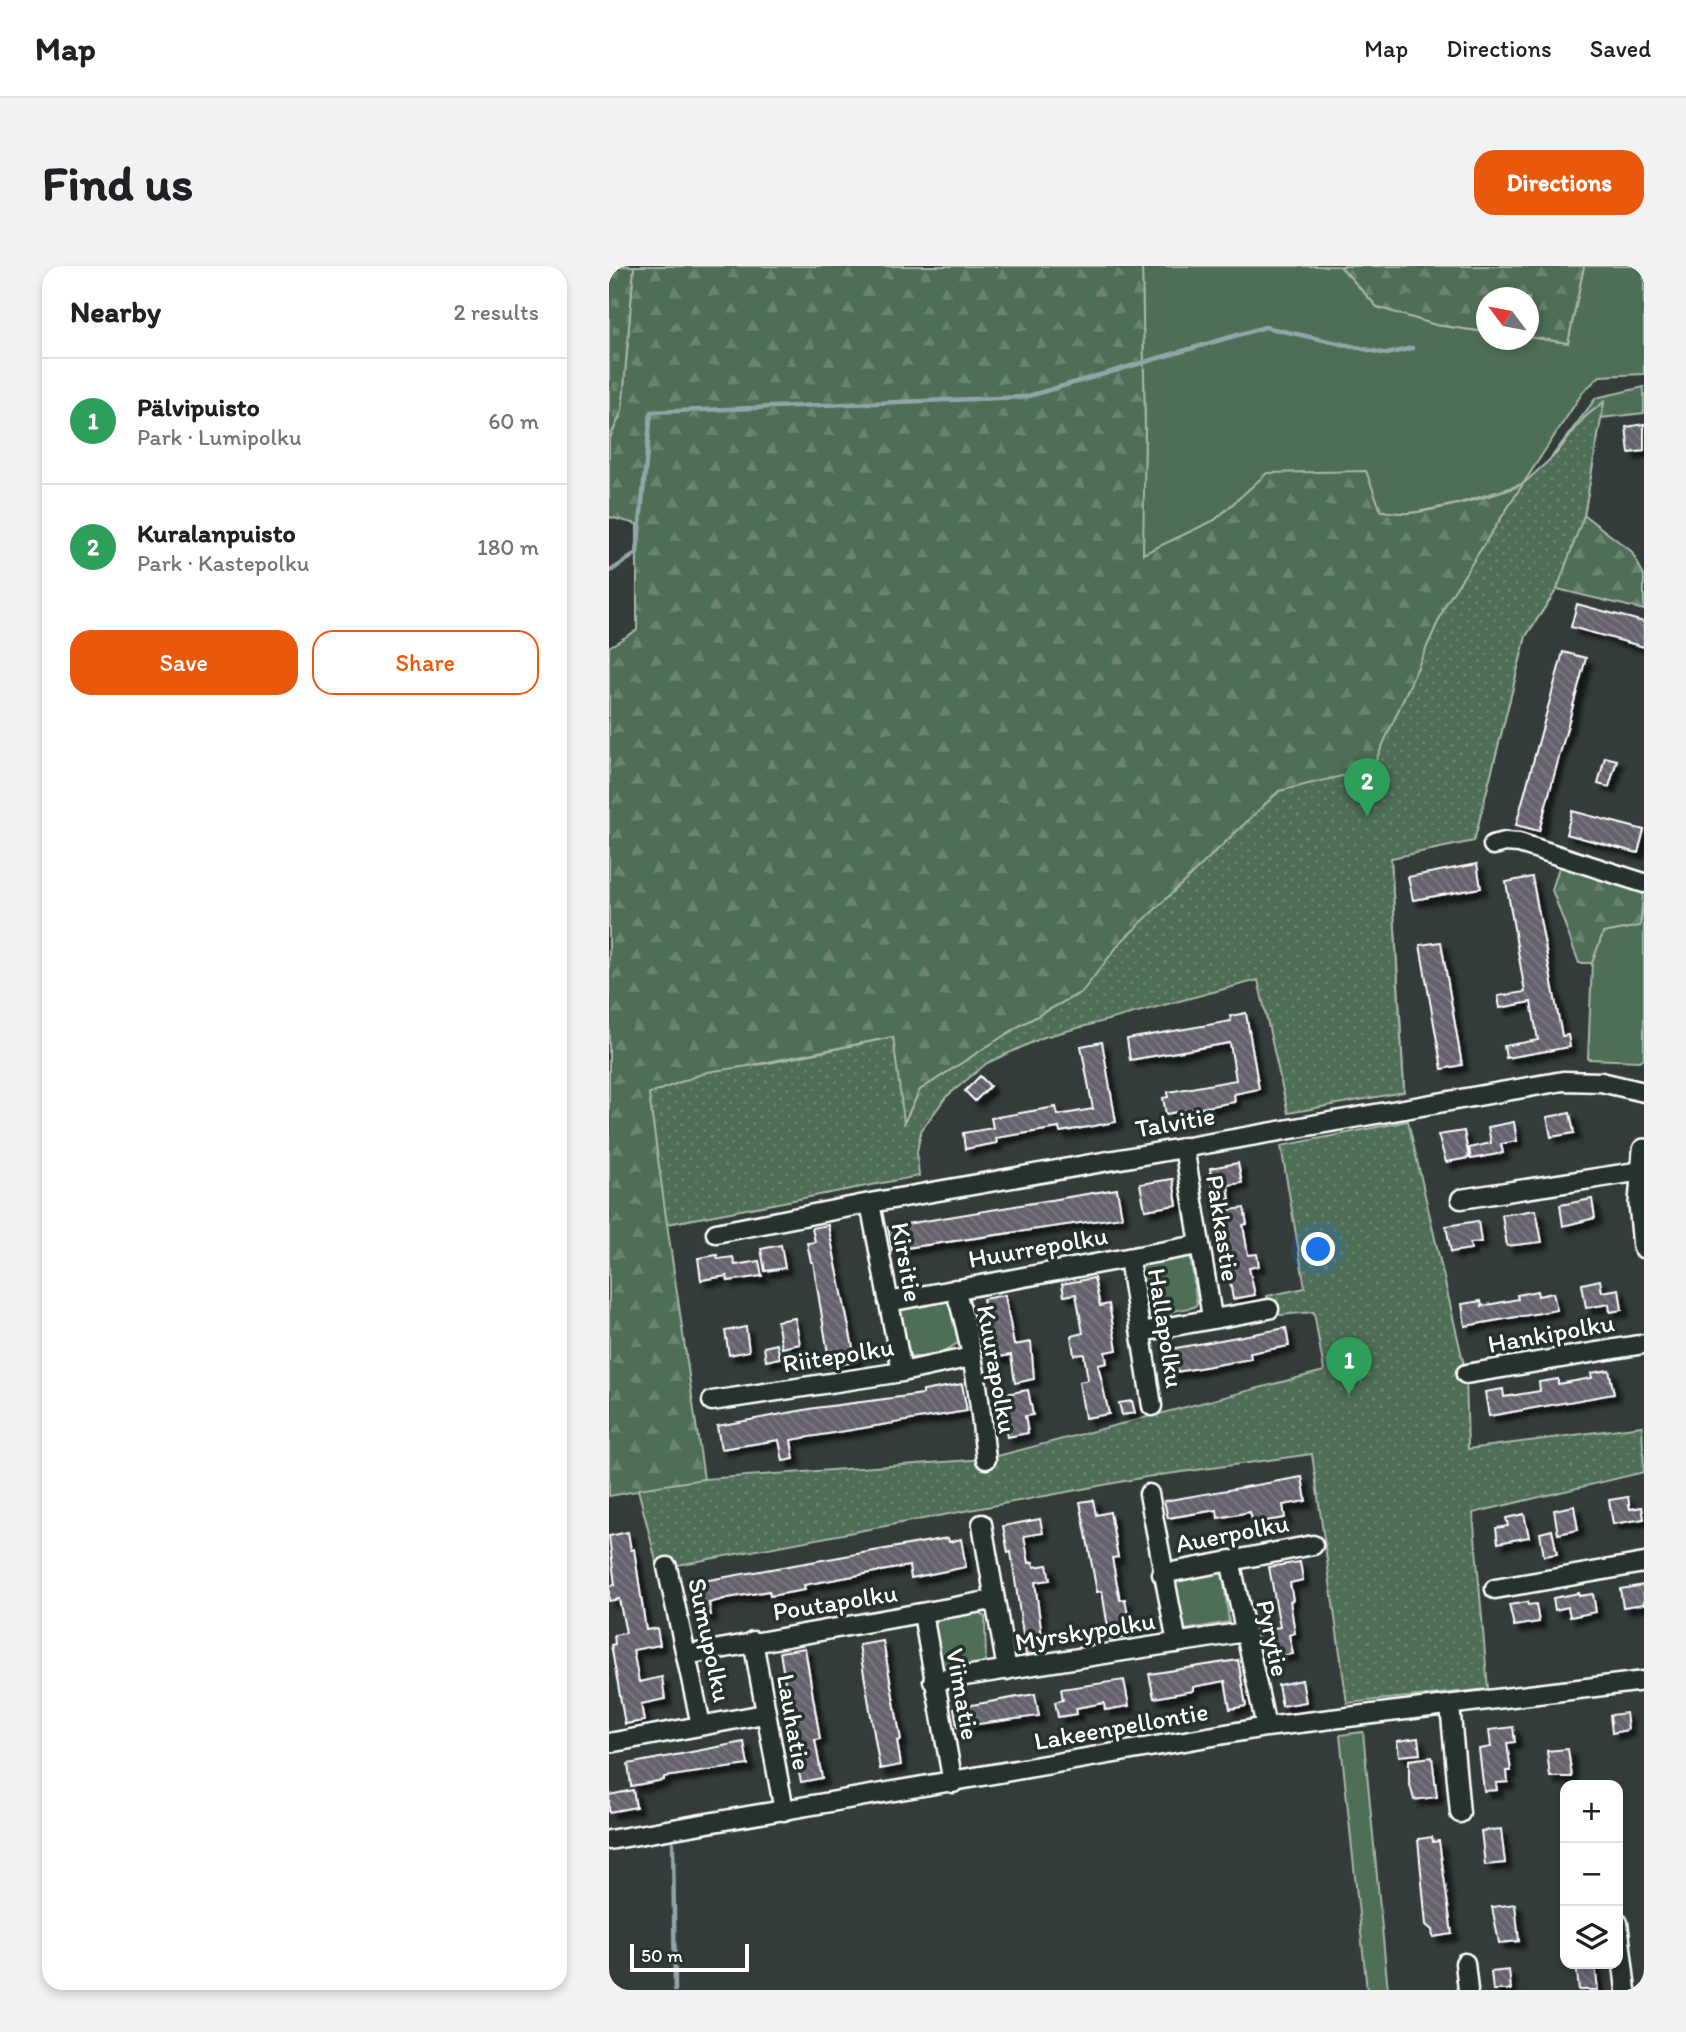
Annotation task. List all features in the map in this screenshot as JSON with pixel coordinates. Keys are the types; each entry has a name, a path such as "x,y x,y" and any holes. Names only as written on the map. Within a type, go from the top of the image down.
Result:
{"street":[{"path":"1493,845 1519,843 1644,883"},
{"name":"Talvitie","path":"716,1233 870,1203 1563,1081 1601,1083 1644,1092"},
{"name":"Pakkastie","path":"1184,1147 1198,1245 1212,1317"},
{"path":"1461,1199 1643,1161 1644,1247"},
{"name":"Kirsitie","path":"870,1203 902,1372"},
{"name":"Huurrepolku","path":"888,1302 1198,1245"},
{"name":"Hallapolku","path":"1129,1258 1151,1406"},
{"name":"Kuurapolku","path":"955,1289 965,1322 986,1459"},
{"path":"1140,1332 1212,1317 1269,1309"},
{"name":"Hankipolku","path":"1466,1374 1644,1344"},
{"name":"Riitepolku","path":"712,1401 902,1372 971,1357"},
{"path":"1149,1493 1177,1643"},
{"path":"982,1524 1007,1670"},
{"name":"Auerpolku","path":"1162,1574 1313,1545"},
{"name":"Pyrytie","path":"1230,1560 1266,1727"},
{"path":"1495,1589 1644,1563"},
{"name":"Sumupolku","path":"667,1567 701,1725"},
{"name":"Poutapolku","path":"686,1655 993,1600"},
{"name":"Viimatie","path":"923,1614 953,1783"},
{"name":"Myrskypolku","path":"933,1681 1245,1632"},
{"name":"Lauhatie","path":"753,1642 764,1714 784,1811"},
{"name":"Lakeenpellontie","path":"609,1840 953,1783 1266,1727 1644,1681"},
{"path":"1450,1705 1460,1813"},
{"path":"609,1743 764,1714"},
{"path":"1465,1963 1468,1990"},
{"path":"1623,1965 1626,1990"}],"green space":[{"path":"609,266 634,266 622,411 609,440"},
{"path":"634,266 1142,266 1145,430 1143,554 1215,520 1267,473 1366,471 1381,511 1398,513 1433,509 1502,492 1535,475 1604,402 1584,515 1631,551 1644,575 1644,610 1557,589 1526,636 1474,841 1391,858 1404,1086 1258,980 1082,992 1019,1026 920,1090 903,1125 893,1037 753,1065 652,1113 664,1195 870,1185 667,1224 704,1479 609,1496 609,647 637,630 637,524 609,517 609,440 622,411"},
{"path":"1142,266 1340,266 1378,307 1436,325 1476,331 1476,350 1539,350 1539,339 1568,343 1584,266 1644,266 1644,374 1600,376 1583,392 1523,484 1456,504 1407,514 1381,511 1268,473 1215,520 1142,555 1145,430"},
{"path":"1340,266 1584,266 1568,343 1539,339 1539,287 1476,287 1476,331 1436,325 1377,307"},
{"path":"1644,387 1644,413 1600,418 1603,403 1586,416 1550,459 1596,398"},
{"path":"1604,402 1584,515 1557,589 1526,636 1474,841 1391,858 1404,1092 1288,1113 1258,980 1044,1037 987,1063 946,1097 921,1131 917,1152 919,1176 667,1224 649,1094 707,1072 769,1063 893,1037 904,1123 920,1090 1019,1026 1082,992 1120,943 1279,791 1372,769 1447,602 1523,484 1556,454 1585,417"},
{"path":"1560,864 1644,887 1640,926 1603,933 1592,963 1579,963 1552,890"},
{"path":"1644,903 1644,1058 1640,1061 1588,1059 1592,963 1603,933 1640,926"},
{"path":"1408,1121 1466,1374 1468,1449 1642,1426 1644,1472 1473,1513 1488,1689 1347,1703 1312,1454 1146,1477 667,1567 657,1565 638,1489 704,1479 986,1459 1324,1371 1314,1312 1269,1316 1267,1296 1305,1288 1281,1146"},
{"path":"1190,1254 1197,1304 1194,1307 1147,1316 1139,1268 1142,1262"},
{"path":"946,1296 951,1302 958,1343 934,1357 911,1357 903,1347 899,1305"},
{"path":"1219,1571 1223,1575 1229,1622 1184,1630 1179,1627 1174,1581"},
{"path":"975,1609 985,1617 986,1664 941,1668 935,1623 940,1617"},
{"path":"1363,1732 1388,1990 1367,1990 1340,1735"}],"building":[{"path":"1644,424 1644,451 1629,453 1626,427"},
{"path":"1577,604 1644,622 1644,647 1571,627"},
{"path":"1563,652 1586,658 1539,831 1516,825"},
{"path":"1605,757 1617,760 1609,787 1598,784"},
{"path":"1572,811 1644,830 1638,853 1566,834"},
{"path":"1477,864 1481,888 1413,900 1408,877"},
{"path":"1532,877 1562,1036 1568,1035 1570,1047 1506,1058 1504,1046 1538,1040 1531,1002 1500,1008 1498,996 1525,992 1506,882"},
{"path":"1441,942 1462,1065 1442,1069 1420,945"},
{"path":"1246,1013 1259,1089 1234,1094 1235,1102 1166,1114 1163,1098 1168,1097 1168,1092 1236,1080 1230,1043 1130,1060 1127,1039 1231,1021 1230,1016"},
{"path":"1102,1042 1116,1122 1060,1132 1059,1128 996,1138 997,1143 965,1149 963,1133 993,1128 991,1118 1056,1107 1058,1115 1093,1109 1081,1046"},
{"path":"980,1076 990,1086 975,1101 965,1091"},
{"path":"1570,1113 1574,1133 1551,1137 1547,1117"},
{"path":"1514,1122 1517,1141 1501,1144 1503,1153 1471,1159 1469,1148 1491,1143 1488,1127"},
{"path":"1464,1131 1469,1158 1446,1162 1438,1135"},
{"path":"1238,1163 1242,1183 1228,1185 1230,1199 1215,1201 1210,1168"},
{"path":"1173,1179 1177,1205 1145,1210 1140,1184"},
{"path":"1117,1189 1122,1217 892,1250 888,1227"},
{"path":"1592,1199 1595,1218 1563,1226 1560,1205"},
{"path":"1244,1208 1247,1224 1243,1225 1248,1255 1257,1254 1259,1266 1249,1268 1255,1295 1233,1299 1220,1226 1225,1225 1222,1211"},
{"path":"1536,1210 1542,1242 1507,1246 1502,1215"},
{"path":"1478,1221 1481,1242 1470,1243 1471,1249 1451,1252 1446,1226"},
{"path":"828,1225 856,1362 830,1366 813,1262 807,1243 815,1242 812,1228"},
{"path":"781,1245 785,1268 765,1271 761,1249"},
{"path":"717,1255 718,1259 733,1257 735,1265 759,1261 762,1276 728,1281 727,1276 701,1280 698,1258"},
{"path":"1094,1278 1100,1306 1109,1304 1117,1350 1105,1352 1107,1363 1098,1365 1109,1414 1085,1418 1079,1382 1088,1380 1084,1354 1074,1355 1071,1336 1083,1333 1076,1294 1064,1296 1062,1284"},
{"path":"1600,1280 1602,1292 1619,1289 1622,1310 1610,1312 1609,1304 1586,1308 1582,1284"},
{"path":"1537,1291 1538,1296 1553,1293 1557,1310 1465,1326 1462,1304 1481,1301 1482,1306 1518,1299 1517,1295"},
{"path":"1005,1295 1014,1345 1031,1342 1034,1379 1015,1383 1011,1355 993,1358 983,1299"},
{"path":"795,1318 800,1344 782,1348 777,1321"},
{"path":"746,1327 749,1351 729,1355 725,1331"},
{"path":"1286,1328 1289,1346 1250,1353 1251,1359 1170,1373 1165,1350"},
{"path":"777,1344 780,1358 766,1361 764,1347"},
{"path":"1609,1370 1614,1394 1489,1416 1485,1392 1503,1389 1504,1397 1540,1391 1539,1382 1558,1379 1558,1384 1592,1378 1591,1373"},
{"path":"962,1384 967,1411 791,1440 794,1459 783,1461 779,1440 721,1449 717,1426 815,1408 923,1394 923,1391"},
{"path":"1028,1390 1033,1415 1025,1416 1028,1433 1007,1437 999,1395"},
{"path":"1132,1401 1135,1413 1122,1415 1119,1403"},
{"path":"1302,1477 1306,1501 1283,1505 1285,1518 1253,1523 1250,1512 1218,1518 1217,1510 1168,1518 1164,1501"},
{"path":"1628,1497 1630,1509 1642,1507 1644,1519 1613,1524 1609,1500"},
{"path":"1093,1500 1096,1515 1110,1512 1118,1557 1112,1558 1120,1600 1125,1599 1132,1636 1110,1640 1102,1591 1097,1592 1080,1502"},
{"path":"1574,1506 1578,1530 1558,1534 1554,1510"},
{"path":"1524,1514 1529,1537 1498,1543 1496,1528 1508,1526 1506,1518"},
{"path":"1040,1519 1043,1533 1024,1536 1029,1563 1033,1562 1034,1567 1047,1565 1050,1580 1035,1582 1044,1652 1026,1655 1011,1552 1008,1553 1003,1526"},
{"path":"1552,1530 1557,1554 1544,1556 1540,1533"},
{"path":"628,1532 631,1550 634,1549 646,1630 657,1628 660,1645 633,1650 639,1682 662,1677 665,1699 641,1704 644,1721 625,1724 611,1645 615,1644 614,1635 626,1633 619,1599 609,1601 609,1586 615,1585 609,1536"},
{"path":"948,1538 949,1542 961,1539 966,1567 911,1578 909,1566 804,1585 805,1590 770,1596 769,1591 728,1598 709,1603 711,1615 698,1617 694,1594 698,1593 697,1582"},
{"path":"1300,1562 1303,1580 1290,1583 1295,1633 1289,1635 1293,1654 1273,1657 1268,1629 1280,1627 1269,1567"},
{"path":"1644,1585 1644,1604 1623,1607 1620,1589"},
{"path":"1579,1593 1579,1596 1593,1594 1596,1612 1570,1617 1568,1607 1555,1610 1553,1598"},
{"path":"1527,1602 1528,1605 1536,1604 1539,1622 1514,1626 1509,1605"},
{"path":"883,1641 901,1740 897,1741 901,1765 880,1769 859,1645"},
{"path":"805,1648 820,1739 815,1740 822,1778 801,1782 784,1701 788,1700 780,1652"},
{"path":"1238,1660 1246,1706 1230,1709 1225,1681 1193,1687 1193,1691 1154,1698 1149,1674"},
{"path":"1124,1680 1129,1706 1105,1710 1104,1703 1076,1708 1077,1714 1058,1717 1055,1702 1063,1700 1061,1689"},
{"path":"1302,1680 1306,1702 1282,1706 1278,1685"},
{"path":"1035,1694 1039,1716 957,1727 954,1708"},
{"path":"1626,1713 1628,1730 1612,1733 1610,1715"},
{"path":"1513,1727 1515,1742 1507,1743 1511,1771 1507,1771 1508,1782 1496,1783 1497,1790 1484,1791 1479,1749 1491,1747 1489,1730"},
{"path":"1418,1738 1420,1754 1399,1756 1397,1741"},
{"path":"744,1742 748,1765 664,1777 664,1780 631,1786 628,1764"},
{"path":"1568,1749 1572,1777 1550,1777 1547,1751"},
{"path":"1432,1757 1437,1797 1414,1800 1409,1781 1409,1760"},
{"path":"633,1790 636,1807 609,1812 609,1795"},
{"path":"1501,1829 1505,1863 1485,1865 1481,1831"},
{"path":"1432,1837 1433,1842 1439,1841 1452,1934 1433,1937 1432,1930 1426,1925 1418,1839"},
{"path":"1515,1904 1519,1941 1499,1943 1492,1907"},
{"path":"1577,1969 1596,1969 1598,1990 1579,1990"},
{"path":"1509,1970 1511,1990 1493,1990 1491,1972"}],"waterway":[{"path":"609,572 637,553 651,412 1025,397 1265,327 1387,354 1412,348"},
{"path":"673,1843 675,1990"}],"place":[{"name":"Kuralanpuisto","path":"1367,816"},
{"name":"Pälvipuisto","path":"1349,1395"}]}
